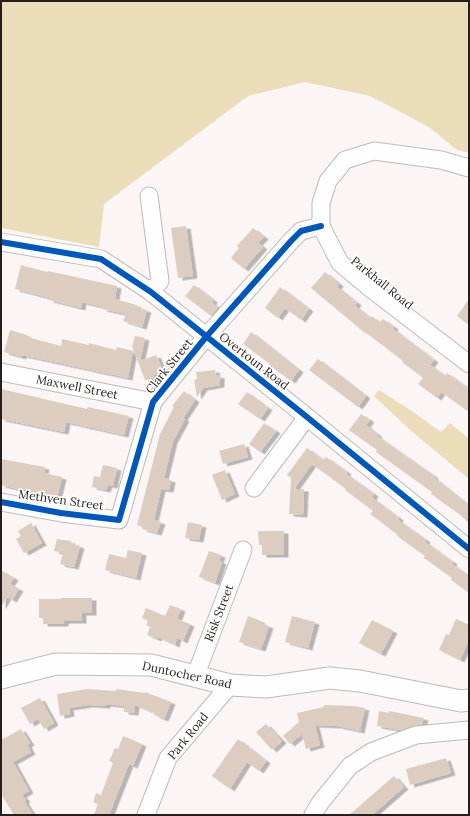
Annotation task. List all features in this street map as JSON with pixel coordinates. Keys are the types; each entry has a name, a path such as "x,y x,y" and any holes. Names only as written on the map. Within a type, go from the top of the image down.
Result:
{"main road":[{"name":"Duntocher Road","path":"3,673 56,664 151,665 230,685 266,686 330,678 360,681 461,701 469,700"}],"street":[{"name":"Parkhall Road","path":"469,168 441,160 374,151 345,160 328,181 321,203 321,226 340,263 469,364"},
{"path":"149,196 160,281 151,292"},
{"name":"Clark Street","path":"119,520 153,402 206,337 291,241 301,231 321,226"},
{"name":"Overtoun Road","path":"1,242 101,259 151,292 308,417 469,549"},
{"name":"Maxwell Street","path":"1,372 153,402"},
{"path":"254,488 308,417"},
{"name":"Methven Street","path":"1,502 61,513 119,520"},
{"name":"Risk Street","path":"195,677 244,550"},
{"name":"Park Road","path":"146,815 168,758 230,685"},
{"path":"313,815 320,803 350,766 371,752 416,735 469,730"}],"shaded area":[{"path":"1,1 469,1 469,153 457,150 429,127 370,96 305,82 248,96 104,204 99,247 1,228"},
{"path":"379,390 441,432 450,423 469,439 469,479 409,429 374,396"}],"building":[{"path":"186,226 193,276 178,278 171,228"},
{"path":"253,228 264,237 258,243 263,247 244,269 231,258 239,248 237,246"},
{"path":"21,265 47,272 117,286 115,299 137,305 136,307 147,310 142,327 123,321 126,314 102,309 103,307 82,302 81,308 15,289"},
{"path":"325,272 339,284 337,287 357,303 355,306 370,318 371,316 380,322 383,319 394,327 393,329 434,360 430,365 445,376 447,373 469,389 469,412 441,392 437,398 418,384 423,378 365,333 311,288"},
{"path":"194,285 213,300 212,303 218,307 211,316 185,296"},
{"path":"280,287 309,309 301,320 285,308 278,318 265,308"},
{"path":"469,299 469,325 457,316"},
{"path":"10,330 27,335 27,337 61,346 62,339 89,345 89,343 116,350 117,347 133,351 128,378 4,352"},
{"path":"251,332 299,370 291,381 243,344"},
{"path":"135,336 145,338 140,361 156,355 163,371 153,375 154,377 145,380 132,346"},
{"path":"318,359 366,396 358,407 309,370"},
{"path":"215,370 216,376 220,375 220,385 203,388 197,397 194,380 197,379 196,372"},
{"path":"1,389 87,409 88,407 129,416 124,435 66,422 64,432 1,419"},
{"path":"184,391 195,400 183,418 185,419 173,441 164,478 171,480 169,490 161,489 154,520 161,522 157,533 142,529 143,527 137,525 160,434 174,407 172,406"},
{"path":"247,392 268,408 260,419 238,404"},
{"path":"361,414 370,420 366,425 378,435 377,436 434,476 433,477 467,504 469,501 469,523 431,494 432,492 376,452 377,450 349,430"},
{"path":"264,423 276,431 260,452 249,444"},
{"path":"244,444 248,457 223,464 219,451"},
{"path":"307,448 323,460 326,457 347,472 346,474 374,494 372,498 399,518 398,520 426,540 425,542 453,562 452,564 469,576 469,593 451,580 452,578 424,558 425,556 370,514 373,511 312,464 294,489 304,489 303,515 289,514 291,478 287,475"},
{"path":"1,459 45,467 44,473 62,477 57,498 1,485"},
{"path":"103,465 117,468 113,486 108,485 106,490 92,487 94,476 100,477"},
{"path":"225,470 235,494 222,500 212,475"},
{"path":"188,522 202,525 199,540 185,538"},
{"path":"31,523 42,543 24,553 16,539 21,536 18,531"},
{"path":"258,531 284,531 284,555 262,555 262,545 259,545"},
{"path":"57,539 71,541 71,543 80,546 74,567 60,564 63,553 54,551"},
{"path":"128,550 142,553 136,578 105,570 109,554 126,558"},
{"path":"209,551 221,555 219,561 222,562 215,583 199,577"},
{"path":"1,570 14,578 10,584 19,589 12,600 7,597 1,607"},
{"path":"92,598 92,613 82,613 82,621 64,621 64,624 43,624 43,618 39,618 39,599"},
{"path":"170,605 181,609 177,619 190,624 183,641 177,638 175,645 158,637 157,639 147,635 150,627 146,625 148,621 142,618 146,608 165,616"},
{"path":"248,616 269,626 261,649 239,642"},
{"path":"292,616 315,622 308,648 285,642"},
{"path":"456,619 469,625 469,640 460,660 439,650 446,634 449,635"},
{"path":"372,620 393,631 381,654 359,643"},
{"path":"87,689 116,691 116,689 145,692 171,702 164,719 154,715 155,713 135,705 134,713 124,712 124,706 106,704 106,706 88,705 69,708 70,714 60,716 57,694"},
{"path":"40,698 54,723 44,729 38,719 30,724 21,708"},
{"path":"324,705 365,708 360,731 337,726 315,725 320,745 306,749 302,734 290,744 283,736 299,722 297,713 324,707"},
{"path":"379,711 389,713 389,711 424,718 422,724 400,730 377,726"},
{"path":"266,724 282,741 272,750 256,732"},
{"path":"21,729 30,743 27,745 31,752 13,762 29,791 22,795 33,815 14,815 1,794 1,740"},
{"path":"123,736 142,744 133,766 129,764 109,815 94,815 98,804 93,802 96,793 101,795 113,763 109,761 115,748 118,749"},
{"path":"238,739 266,761 259,771 247,762 230,789 212,776"},
{"path":"446,758 451,773 410,785 406,769"},
{"path":"394,776 404,787 372,815 349,815"}],"cycle path":[{"path":"1,502 61,513 119,520 153,402 206,337 291,241 301,231 321,226"},
{"path":"1,242 101,259 151,292 469,549"}]}
